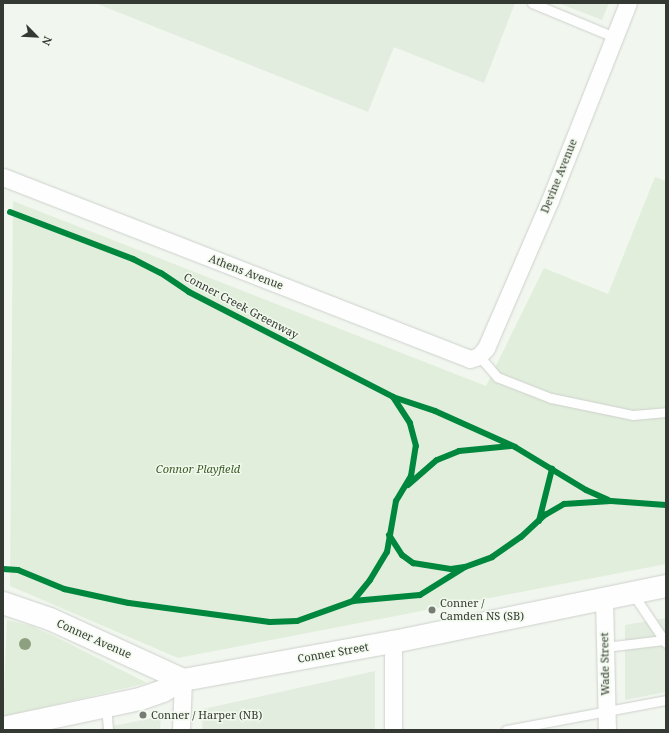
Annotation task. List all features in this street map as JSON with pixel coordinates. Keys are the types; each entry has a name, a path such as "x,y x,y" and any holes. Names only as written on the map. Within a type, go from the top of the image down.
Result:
{"main road":[{"name":"Conner Street","path":"12,728 163,692 183,680 393,642 666,586"},
{"name":"Conner Avenue","path":"3,603 50,619 183,680"}],"street":[{"name":"Devine Avenue","path":"483,352 550,200 628,3"},
{"name":"Athens Avenue","path":"3,177 470,359 483,352"},
{"name":"Wade Street","path":"604,598 606,730"},
{"path":"393,642 393,730"},
{"path":"181,730 183,680"}],"lane":[{"path":"532,3 614,37"},
{"path":"483,352 497,377 551,398 633,415 666,412"},
{"path":"605,647 665,641 632,593"},
{"path":"506,730 666,700"},
{"path":"106,706 108,730"}],"shaded area":[{"path":"95,3 515,3 484,83 394,47 368,112"},
{"path":"558,3 609,3 602,20"},
{"path":"666,618 666,692 625,700 625,625"},
{"path":"375,671 375,730 202,730 203,709"},
{"path":"161,716 160,730 94,730"}],"green space":[{"name":"Connor Playfield","path":"655,177 666,181 666,564 178,658 10,586 13,201 486,386 544,268 608,294"},
{"path":"7,620 32,626 147,683 3,717"}],"cycle path":[{"name":"Conner Creek Greenway","path":"10,212 133,259 161,273 189,292 393,397 435,411 515,447 586,490 608,500"},
{"path":"353,601 370,580 387,552 396,501 411,476 416,446 410,423 393,397"},
{"path":"408,485 437,460 459,451 511,446"},
{"path":"539,521 552,469"},
{"path":"3,569 18,570 64,589 129,603 270,622 297,621 353,601 420,595 465,567 492,557 521,537 545,515 564,504 611,501 666,505"},
{"path":"389,535 402,555 413,563 451,569 463,567"}],"place":[{"name":"Conner / Camden NS (SB)","path":"432,610"},
{"name":"Conner / Harper (NB)","path":"143,715"}]}
